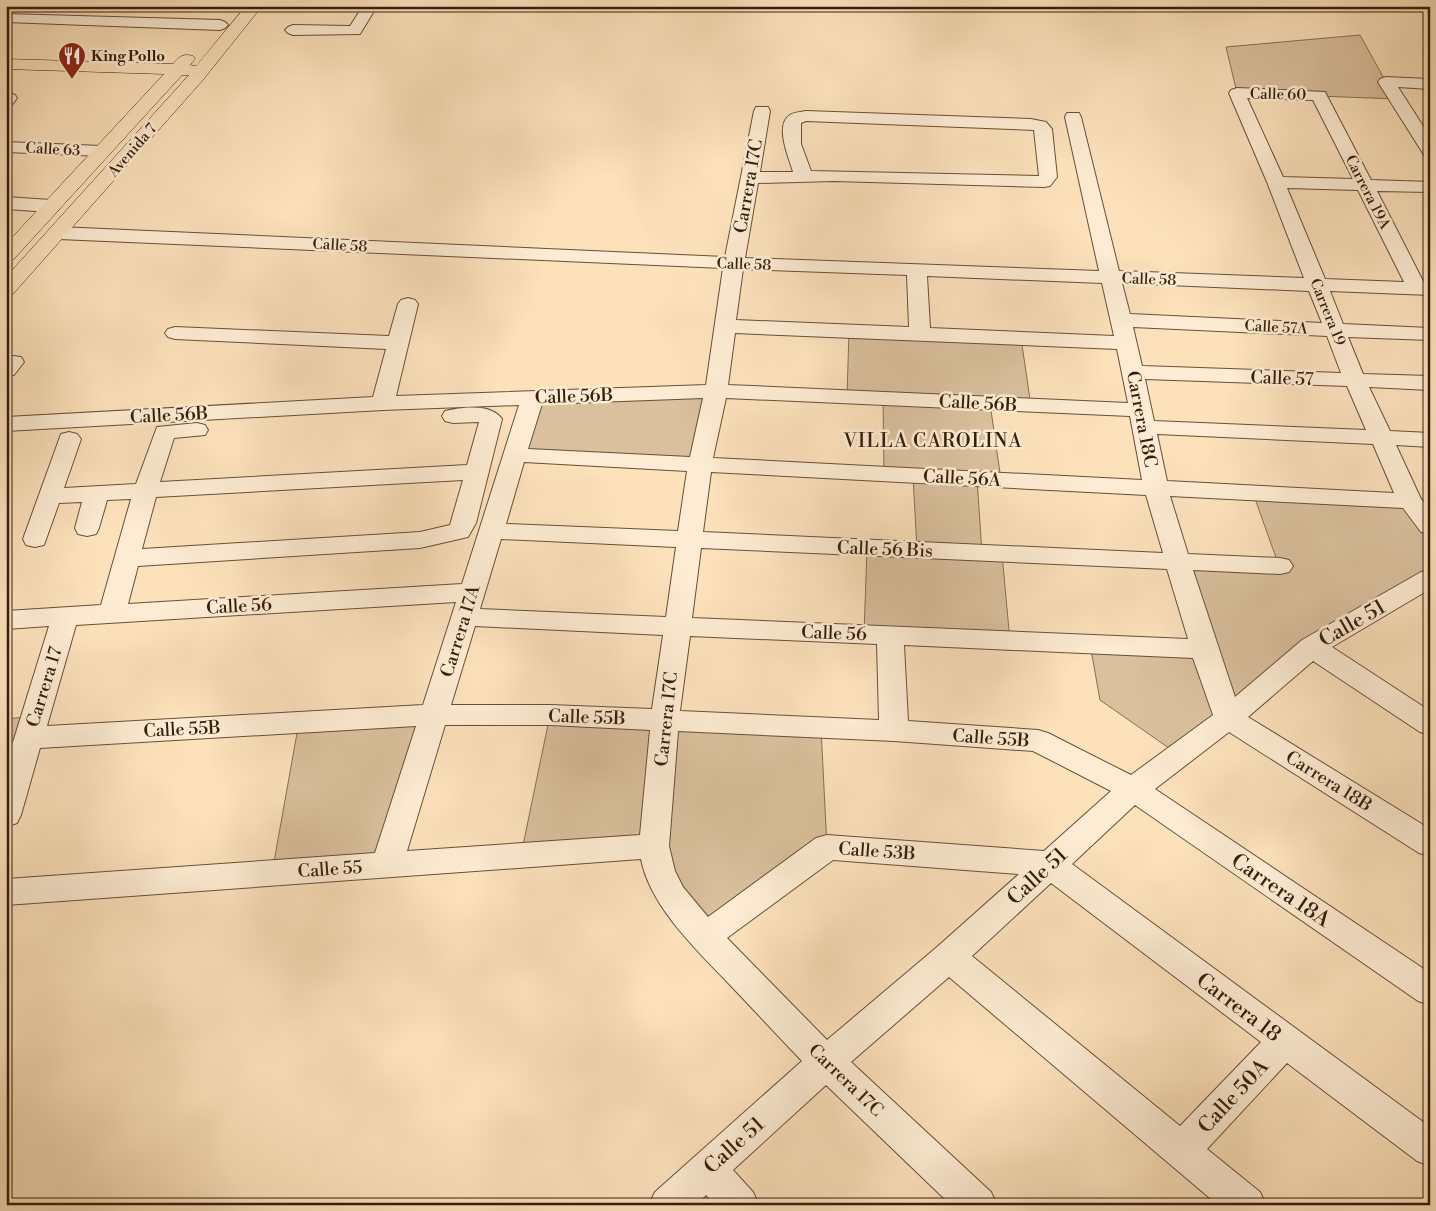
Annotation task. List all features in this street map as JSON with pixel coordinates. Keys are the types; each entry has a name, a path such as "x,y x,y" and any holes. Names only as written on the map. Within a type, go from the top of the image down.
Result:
{"main road":[{"name":"Avenida 7","path":"6,256 174,72 220,25 235,6"},
{"name":"Avenida 7","path":"6,290 59,233 254,6"},
{"path":"6,64 198,73"},
{"path":"6,70 174,72"}],"street":[{"path":"293,30 355,31 370,6"},
{"path":"6,18 220,25"},
{"path":"1429,148 1386,82 1430,84"},
{"name":"Calle 60","path":"1237,93 1319,95"},
{"name":"Carrera 19","path":"1237,93 1276,182 1355,380 1410,501 1430,526"},
{"name":"Carrera 19A","path":"1319,95 1365,184 1423,288"},
{"name":"Carrera 17C","path":"762,111 734,263 716,390 700,464 665,720 654,846 659,871 672,896 705,937 826,1062 978,1205"},
{"path":"750,178 804,176 1044,182 1048,176 1043,129 1040,126 1031,124 806,116 797,118 793,122 792,144 804,176"},
{"name":"Carrera 18C","path":"1073,117 1127,343 1156,488 1204,649 1228,718"},
{"name":"Calle 63","path":"6,147 101,152"},
{"path":"1276,182 1430,187"},
{"path":"6,204 51,206"},
{"name":"Calle 58","path":"59,233 734,263 1423,288"},
{"path":"917,270 920,334"},
{"path":"383,403 408,304"},
{"name":"Calle 57A","path":"1121,320 1430,334"},
{"path":"726,326 1127,343"},
{"path":"175,333 398,343"},
{"name":"Calle 57","path":"1133,372 1430,383"},
{"name":"Calle 56B","path":"6,424 383,403 716,390 1430,440"},
{"name":"Carrera 17A","path":"387,865 533,397"},
{"path":"112,614 146,490 165,432 475,414 485,415 491,419 464,523 459,531 420,540 128,558"},
{"path":"35,539 69,439"},
{"name":"Calle 56A","path":"515,455 1410,501"},
{"path":"146,490 478,472"},
{"path":"87,528 97,492"},
{"name":"Calle 56 Bis","path":"491,531 1280,566"},
{"name":"Calle 51","path":"668,1205 826,1062 949,957 1133,789 1228,718 1312,647 1430,578"},
{"name":"Calle 56","path":"6,620 472,592"},
{"name":"Carrera 17","path":"6,815 65,617"},
{"name":"Calle 56","path":"464,617 1204,649"},
{"path":"890,635 894,731"},
{"path":"1312,647 1429,724"},
{"name":"Calle 55B","path":"29,738 434,715 550,715 665,720 894,731 1038,741 1133,789"},
{"name":"Carrera 18B","path":"1228,718 1430,844"},
{"name":"Carrera 18A","path":"1133,789 1430,991"},
{"name":"Calle 55","path":"6,892 654,846"},
{"name":"Calle 53B","path":"705,937 827,848 1049,864"},
{"name":"Carrera 18","path":"1049,864 1430,1149"},
{"path":"949,957 1246,1205"},
{"name":"Calle 50A","path":"1181,1151 1285,1041"},
{"path":"708,1169 740,1205"}],"lane":[{"path":"50,496 146,490"}],"shaded area":[{"path":"1360,35 1397,99 1237,93 1226,47"},
{"path":"849,331 1021,338 1031,406 990,403 1001,480 977,479 982,553 1002,554 1010,641 864,634 867,548 917,550 913,476 884,474 883,398 847,397"},
{"path":"716,391 700,464 515,455 533,397"},
{"path":"1253,493 1430,501 1430,578 1179,755 1100,700 1090,644 1204,649 1178,562 1279,566"},
{"path":"433,715 387,865 272,873 299,722"},
{"path":"550,715 821,729 827,847 705,937 654,846 521,855"},
{"path":"35,716 6,764 6,719"}],"place":[{"name":"King Pollo","path":"72,80"}],"district":[{"name":"VILLA CAROLINA","path":"933,440"}]}
